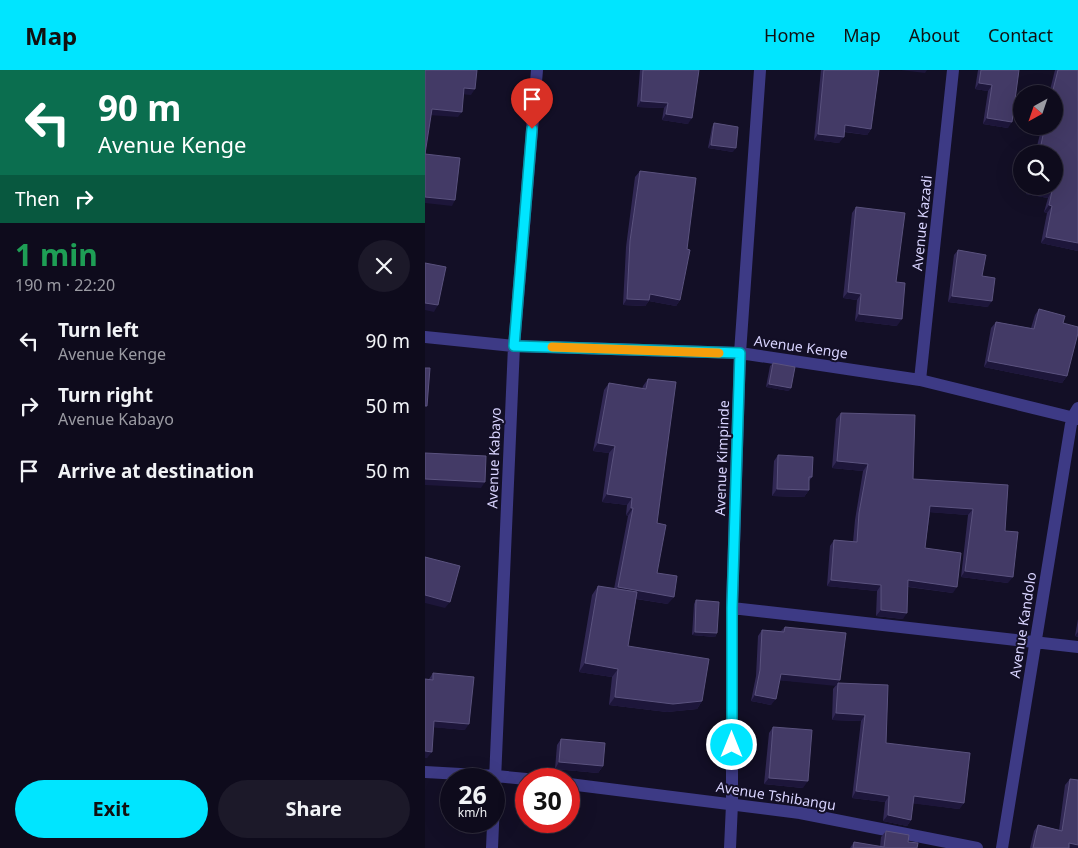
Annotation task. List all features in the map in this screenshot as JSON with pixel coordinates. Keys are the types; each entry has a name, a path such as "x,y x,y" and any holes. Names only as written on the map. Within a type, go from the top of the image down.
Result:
{"street":[{"name":"Avenue Kabayo","path":"496,768 514,346 537,70"},
{"name":"Avenue Kimpinde","path":"730,848 732,804 732,608 740,353 760,70"},
{"name":"Avenue Kazadi","path":"919,380 953,70"},
{"name":"Avenue Kenge","path":"425,337 514,346 740,353 919,380 1076,415"},
{"name":"Avenue Kandolo","path":"1001,848 1035,642 1076,415"},
{"path":"732,608 1078,647"},
{"path":"425,772 440,773"},
{"name":"Avenue Tshibangu","path":"580,785 800,813 977,848"},
{"name":"Avenue Kabayo","path":"492,848 493,833"}],"building":[{"path":"425,70 477,70 475,89 464,88 462,112 432,109 425,154"},
{"path":"643,70 699,70 692,118 666,114 668,103 641,101"},
{"path":"824,70 879,70 871,129 845,125 844,137 818,134"},
{"path":"981,70 1019,70 1017,85 1013,85 1012,122 987,118 992,85 979,83"},
{"path":"1058,70 1078,70 1078,243 1046,237 1052,206 1049,205 1051,195 1063,195 1063,145 1041,145 1043,135 1063,135 1063,85 1054,85"},
{"path":"714,123 738,127 736,148 711,145"},
{"path":"425,154 460,158 455,200 425,197"},
{"path":"640,171 696,178 687,249 690,250 680,300 650,294 649,300 627,299 630,241"},
{"path":"856,207 905,213 896,282 905,283 902,319 859,314 861,294 848,292"},
{"path":"958,250 986,255 982,276 995,278 992,301 952,296"},
{"path":"425,263 446,267 438,305 425,303"},
{"path":"1039,309 1065,316 1063,323 1078,327 1067,376 988,361 996,322 1034,329"},
{"path":"773,363 795,367 791,388 769,384"},
{"path":"425,368 430,368 427,406 425,406"},
{"path":"648,379 676,382 657,523 666,525 657,573 677,576 674,597 618,587 633,508 631,508 632,498 607,494 615,446 598,443 609,383 646,389"},
{"path":"841,413 915,415 913,479 1008,485 1005,531 1018,532 1013,577 965,571 973,509 930,506 925,548 961,553 957,587 908,580 907,613 881,610 881,585 831,580 834,540 857,542 859,513 868,464 837,461"},
{"path":"425,453 486,456 485,482 425,479"},
{"path":"778,455 813,457 812,477 809,477 809,490 777,489"},
{"path":"425,557 460,566 450,602 425,595"},
{"path":"598,586 637,592 628,646 709,659 702,701 673,704 615,697 618,669 585,663"},
{"path":"696,600 719,602 717,633 695,632"},
{"path":"785,627 846,633 840,680 781,674 776,699 755,695 760,670 762,630 784,632"},
{"path":"433,673 474,677 469,724 434,721 432,752 425,751 425,679 433,680"},
{"path":"838,683 888,685 886,743 970,753 964,803 914,796 911,820 888,815 889,796 856,791 865,715 836,713"},
{"path":"773,727 812,730 808,781 769,778"},
{"path":"561,739 605,743 603,766 559,762"},
{"path":"1070,779 1078,780 1078,845 1069,843 1069,848 1033,848 1038,825 1062,831"},
{"path":"886,831 909,835 908,842 918,843 917,848 853,848 854,842 884,847"}],"slow traffic":[{"path":"552,347 719,353"}],"route":[{"path":"532,129 514,346 740,353 732,608 732,745"}]}
